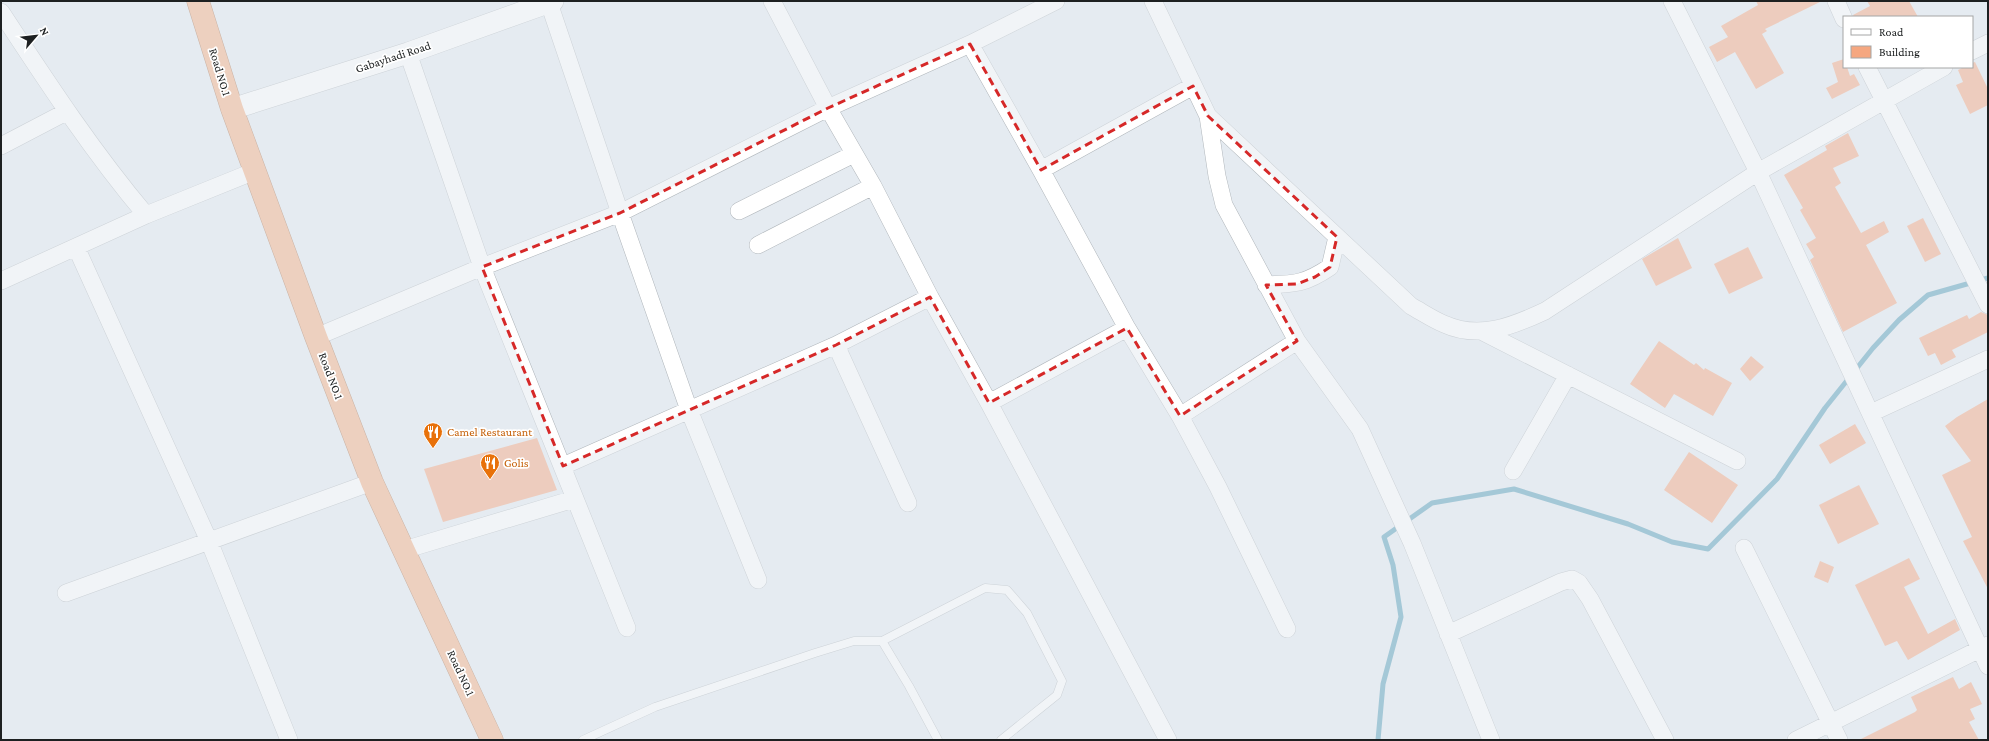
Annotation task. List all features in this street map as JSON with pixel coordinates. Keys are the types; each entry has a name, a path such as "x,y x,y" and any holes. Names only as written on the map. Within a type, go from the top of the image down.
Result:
{"highway":[{"name":"Road NO.1","path":"198,1 232,109 316,337 372,482 492,740"}],"street":[{"path":"772,1 828,108 873,186 930,298 989,403 1168,740"},
{"path":"316,337 482,266 620,213 828,108 970,44 1056,1"},
{"path":"1153,1 1208,116 1217,176 1224,205 1297,341 1360,429 1412,542 1491,740"},
{"path":"1672,1 1758,172 1871,413 1984,647 1988,666"},
{"path":"1836,1 1843,17"},
{"name":"Gabayhadi Road","path":"232,109 408,53 551,2"},
{"path":"551,2 620,213 689,410 758,580"},
{"path":"1,12 66,112 110,172 146,215"},
{"path":"1973,50 1988,42"},
{"path":"970,44 1127,328 1180,416 1218,487 1287,629"},
{"path":"408,53 482,266 563,466 574,499 627,628"},
{"path":"1867,68 1988,305"},
{"path":"1208,116 1411,306 1444,325 1465,331 1481,331 1505,328 1545,311 1758,172 1942,68"},
{"path":"1041,170 1193,86"},
{"path":"1,146 66,112"},
{"path":"739,212 854,154"},
{"path":"1,281 146,215 255,170"},
{"path":"758,246 873,186"},
{"path":"1266,285 1297,284 1315,277 1330,267 1336,237"},
{"path":"76,247 209,541 289,740"},
{"path":"563,466 836,345 930,298"},
{"path":"989,403 1127,328"},
{"path":"1481,331 1737,461"},
{"path":"1180,416 1297,341"},
{"path":"836,345 908,503"},
{"path":"1871,413 1988,359"},
{"path":"1513,471 1568,375"},
{"path":"66,593 372,482"},
{"path":"404,550 574,499"},
{"path":"1744,548 1839,740"},
{"path":"1448,634 1561,582 1572,579 1579,583 1590,599 1665,740"},
{"path":"1796,740 1984,647"}],"lane":[{"path":"583,740 656,707 815,653 854,641 882,640 985,588 1007,590 1027,613 1062,681 1057,695 1002,740"},
{"path":"882,640 938,740"}],"highlighted area":[{"path":"970,44 1041,170 1193,86 1208,116 1337,237 1330,267 1315,277 1297,284 1266,285 1297,341 1180,416 1127,328 989,403 930,297 836,345 563,466 482,267 620,213 828,108"}],"building":[{"path":"1756,1 1822,1 1765,29 1767,31 1762,34 1784,73 1756,89 1735,52 1717,62 1709,47 1728,37 1721,26 1758,5"},
{"path":"1867,1 1909,1 1917,16 1854,16 1870,6"},
{"path":"1843,59 1843,68 1847,68 1850,76 1854,74 1860,85 1832,99 1826,88 1838,82 1832,63"},
{"path":"1975,62 1988,89 1988,105 1970,114 1956,85 1963,82 1958,70 1962,68 1973,68 1973,63"},
{"path":"1848,133 1859,156 1833,168 1841,183 1835,187 1861,233 1884,221 1889,232 1866,245 1897,303 1843,332 1810,260 1814,257 1806,244 1816,238 1800,210 1803,208 1784,175 1827,150 1825,146"},
{"path":"1923,218 1941,254 1925,262 1907,226"},
{"path":"1678,238 1692,268 1656,286 1642,259"},
{"path":"1748,247 1763,278 1729,294 1714,264"},
{"path":"1981,312 1988,315 1988,332 1952,350 1956,357 1941,365 1935,353 1928,356 1919,338 1967,315 1969,319"},
{"path":"1659,341 1694,365 1696,363 1704,370 1705,368 1732,383 1713,416 1674,394 1665,408 1630,384"},
{"path":"1751,356 1764,367 1750,381 1740,369"},
{"path":"1988,399 1988,589 1963,541 1972,537 1942,475 1971,461 1945,426 1957,417"},
{"path":"1855,424 1866,443 1830,464 1819,445"},
{"name":"Golis","path":"537,438 557,490 443,522 424,469"},
{"path":"1689,452 1738,485 1712,523 1664,490"},
{"path":"1859,485 1879,524 1838,544 1819,505"},
{"path":"1909,558 1920,579 1904,587 1928,634 1955,619 1960,630 1908,660 1897,641 1885,646 1855,585"},
{"path":"1820,561 1834,567 1828,583 1814,577"},
{"path":"1953,677 1959,689 1971,682 1982,704 1970,709 1975,719 1969,722 1979,740 1859,740 1915,712 1917,710 1911,697"}],"waterway":[{"path":"1378,740 1383,684 1401,617 1393,565 1384,537 1432,503 1514,489 1628,524 1672,542 1708,549 1777,479 1825,408 1873,348 1899,320 1928,295 1988,278"}],"place":[{"name":"Camel Restaurant","path":"433,449"},
{"name":"Golis","path":"490,480"}]}
